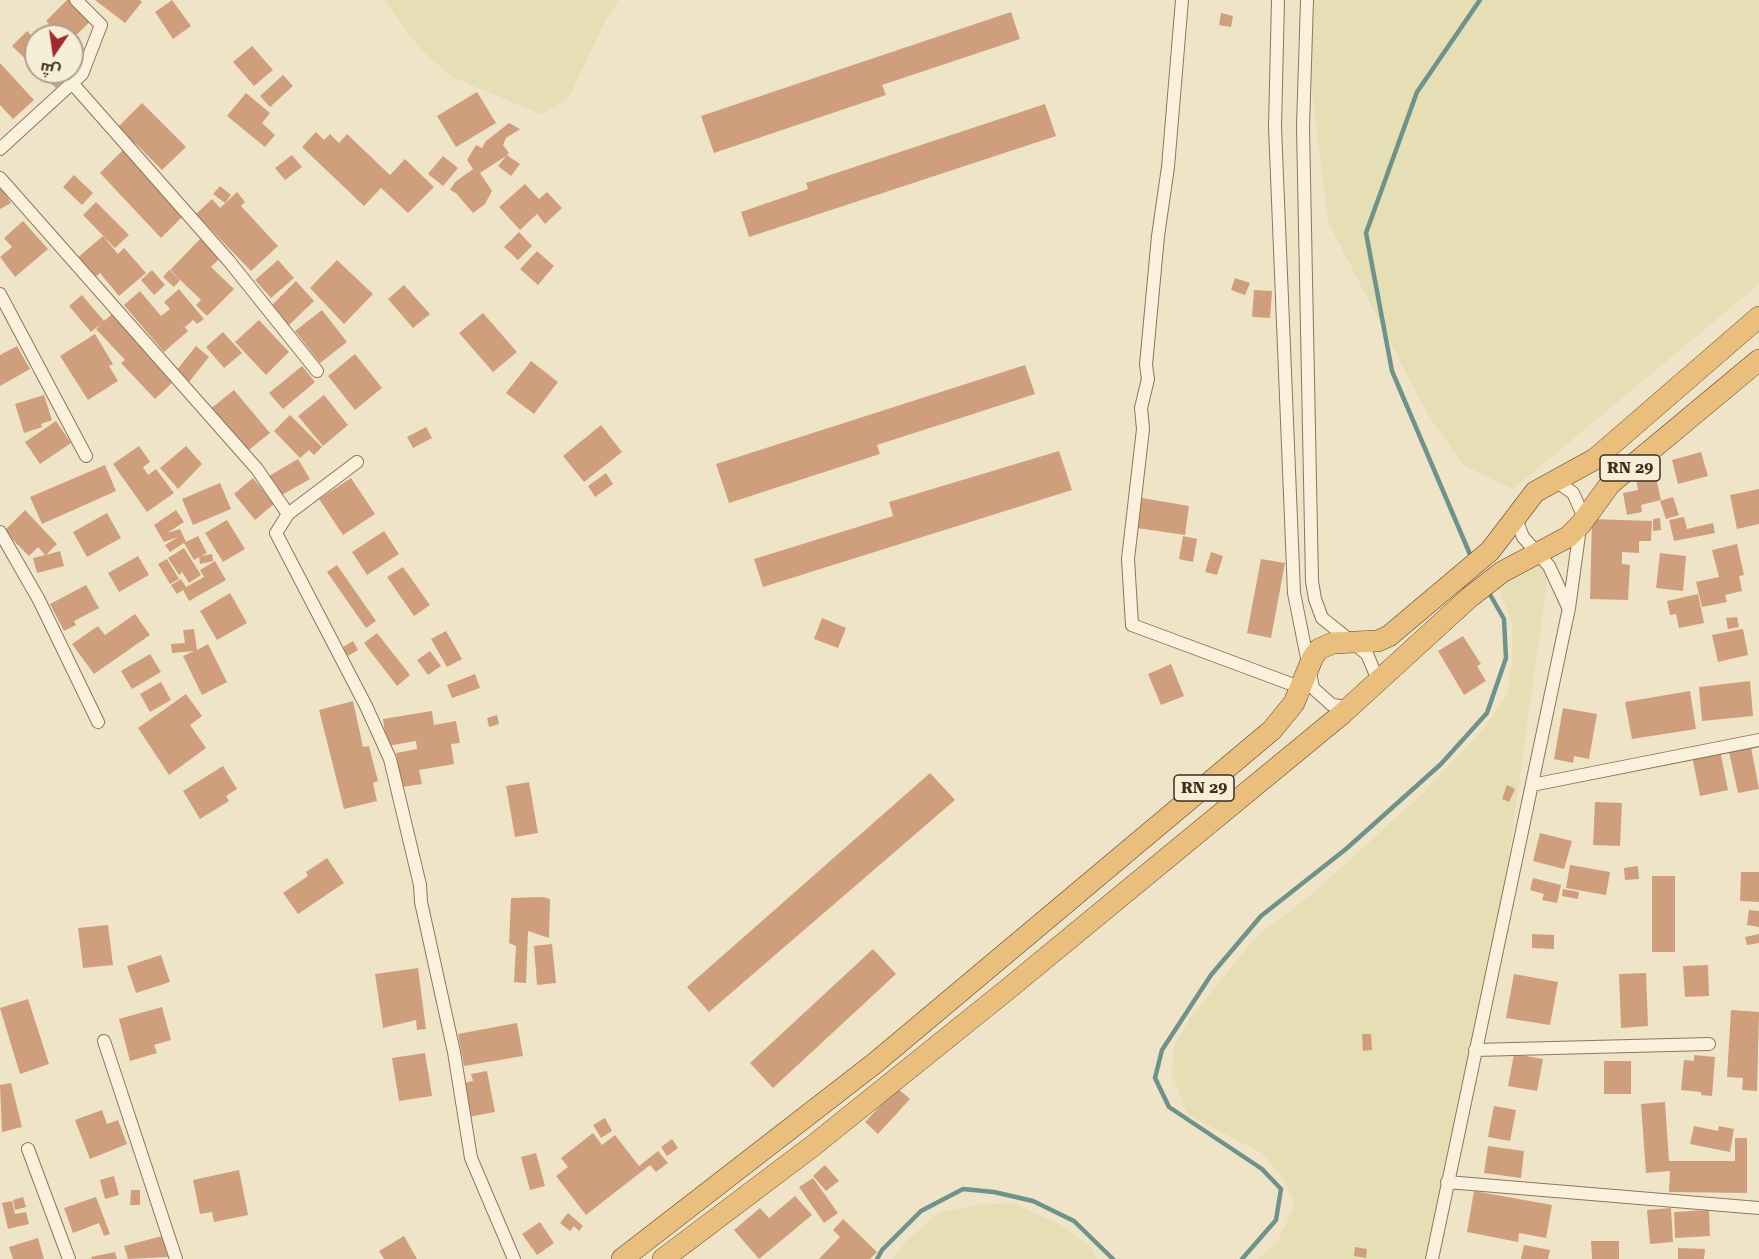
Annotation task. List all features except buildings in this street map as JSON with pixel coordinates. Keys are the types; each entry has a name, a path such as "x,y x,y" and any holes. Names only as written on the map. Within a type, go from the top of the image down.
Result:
{"highway":[{"name":"RN 29","path":"622,1259 875,1063 1250,749 1284,718 1305,680 1313,657 1319,650 1333,643 1353,640 1372,642 1389,636 1490,551 1535,492 1595,459 1759,317"},
{"name":"RN 29","path":"663,1259 814,1145 1349,708 1470,597 1502,572 1561,542 1581,524 1610,484 1759,360"}],"street":[{"path":"76,0 101,25 84,69"},
{"path":"1182,0 1168,167 1158,236 1146,365 1148,379 1141,408 1143,429 1128,559 1132,625 1305,680 1318,695 1332,705 1349,708"},
{"path":"1278,0 1275,127 1294,593 1305,680"},
{"path":"1306,0 1303,128 1312,580 1315,599 1322,618 1336,631 1353,640 1367,654 1372,664 1375,684"},
{"path":"0,149 70,84"},
{"path":"74,84 229,261 317,371"},
{"path":"0,178 257,469 288,513"},
{"path":"0,294 86,456"},
{"path":"357,462 288,513 276,533 366,706 390,759 420,885 421,902 453,1052 471,1158 514,1259"},
{"path":"1432,1259 1569,608 1581,524 1579,502 1573,493 1556,481"},
{"path":"1515,516 1523,537 1557,579 1569,608"},
{"path":"0,532 39,600 98,722"},
{"path":"1532,785 1759,740"},
{"path":"104,1041 176,1259"},
{"path":"1475,1050 1709,1044"},
{"path":"28,1149 69,1259"},
{"path":"1447,1182 1759,1208"}],"shaded area":[{"path":"384,0 619,0 606,19 568,99 541,114 454,78 421,50"},
{"path":"1301,0 1759,0 1759,284 1513,489 1463,465 1427,413 1328,222"},
{"path":"1552,546 1496,949 1426,1259 1257,1259 1277,1243 1295,1204 1283,1179 1262,1153 1188,1115 1172,1075 1174,1046 1190,1018 1257,936 1312,894 1419,797 1483,730 1507,695 1512,664 1512,623 1496,581"},
{"path":"1014,1203 1066,1228 1091,1248 1097,1259 893,1259 907,1240 939,1213 975,1205"}],"waterway":[{"path":"1472,559 1392,371 1366,233 1417,92 1480,0"},
{"path":"1242,1259 1276,1220 1281,1189 1262,1169 1169,1107 1155,1078 1162,1050 1211,975 1261,916 1346,849 1441,764 1487,713 1506,658 1504,619 1488,591"},
{"path":"877,1259 882,1250 921,1211 963,1189 994,1192 1033,1201 1074,1221 1113,1259"}]}
